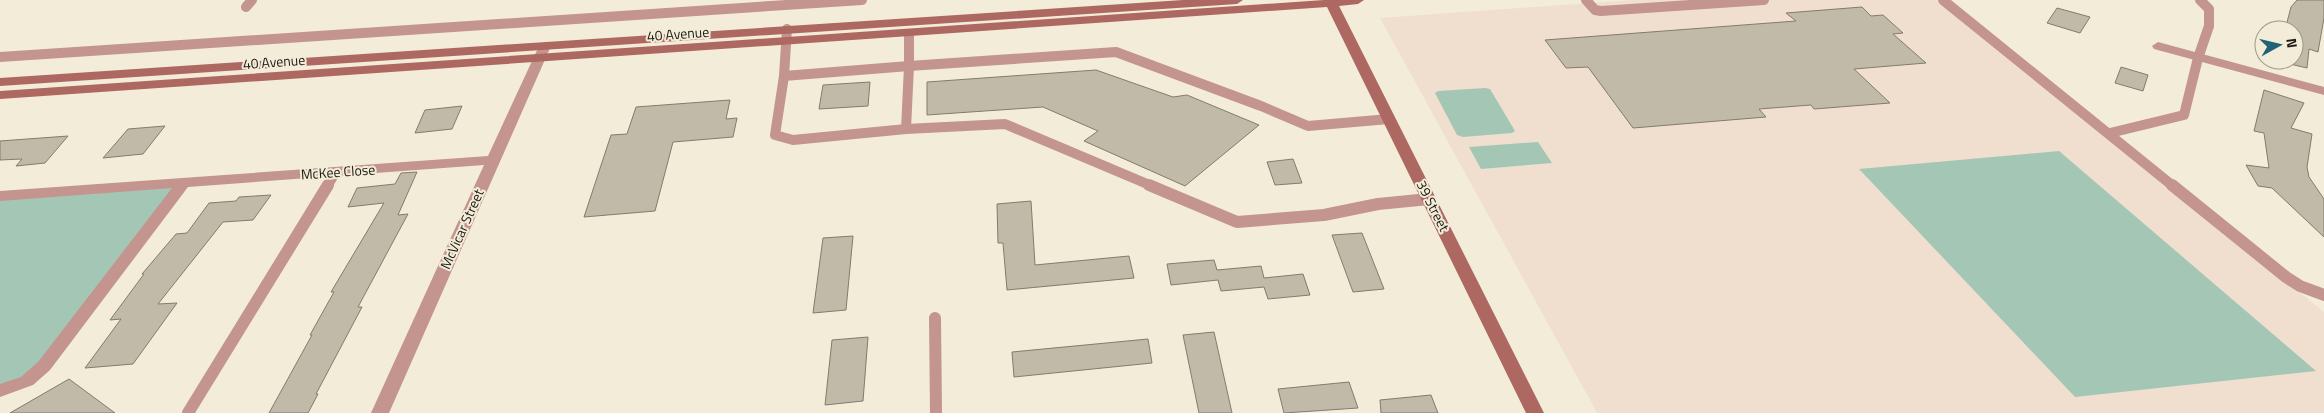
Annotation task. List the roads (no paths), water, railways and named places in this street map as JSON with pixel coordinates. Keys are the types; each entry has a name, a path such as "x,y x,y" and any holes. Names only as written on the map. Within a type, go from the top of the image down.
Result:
{"main road":[{"name":"40 Avenue","path":"0,82 541,52 786,36 1237,0"},
{"name":"40 Avenue","path":"786,36 908,34 1358,0"},
{"name":"39 Street","path":"1331,2 1536,413"},
{"name":"40 Avenue","path":"0,95 541,52"}],"street":[{"path":"2158,46 2324,92"},
{"name":"McVicar Street","path":"380,413 541,52"},
{"name":"McKee Close","path":"0,196 493,160"},
{"path":"0,391 27,381 44,366 183,183"}],"lane":[{"path":"0,58 862,0"},
{"path":"1586,0 1595,10 1601,11 1764,0"},
{"path":"1943,0 2286,277 2300,286 2324,295"},
{"path":"2110,133 2184,115 2198,58 2209,26 2209,9 2200,0"},
{"path":"906,129 909,66 908,34"},
{"path":"786,36 784,76 775,135 793,140 906,129 1005,124 1237,222 1324,215 1378,204 1430,199"},
{"path":"784,76 1116,52 1308,126 1389,120"},
{"path":"188,413 336,172"},
{"path":"935,318 936,413"}]}
